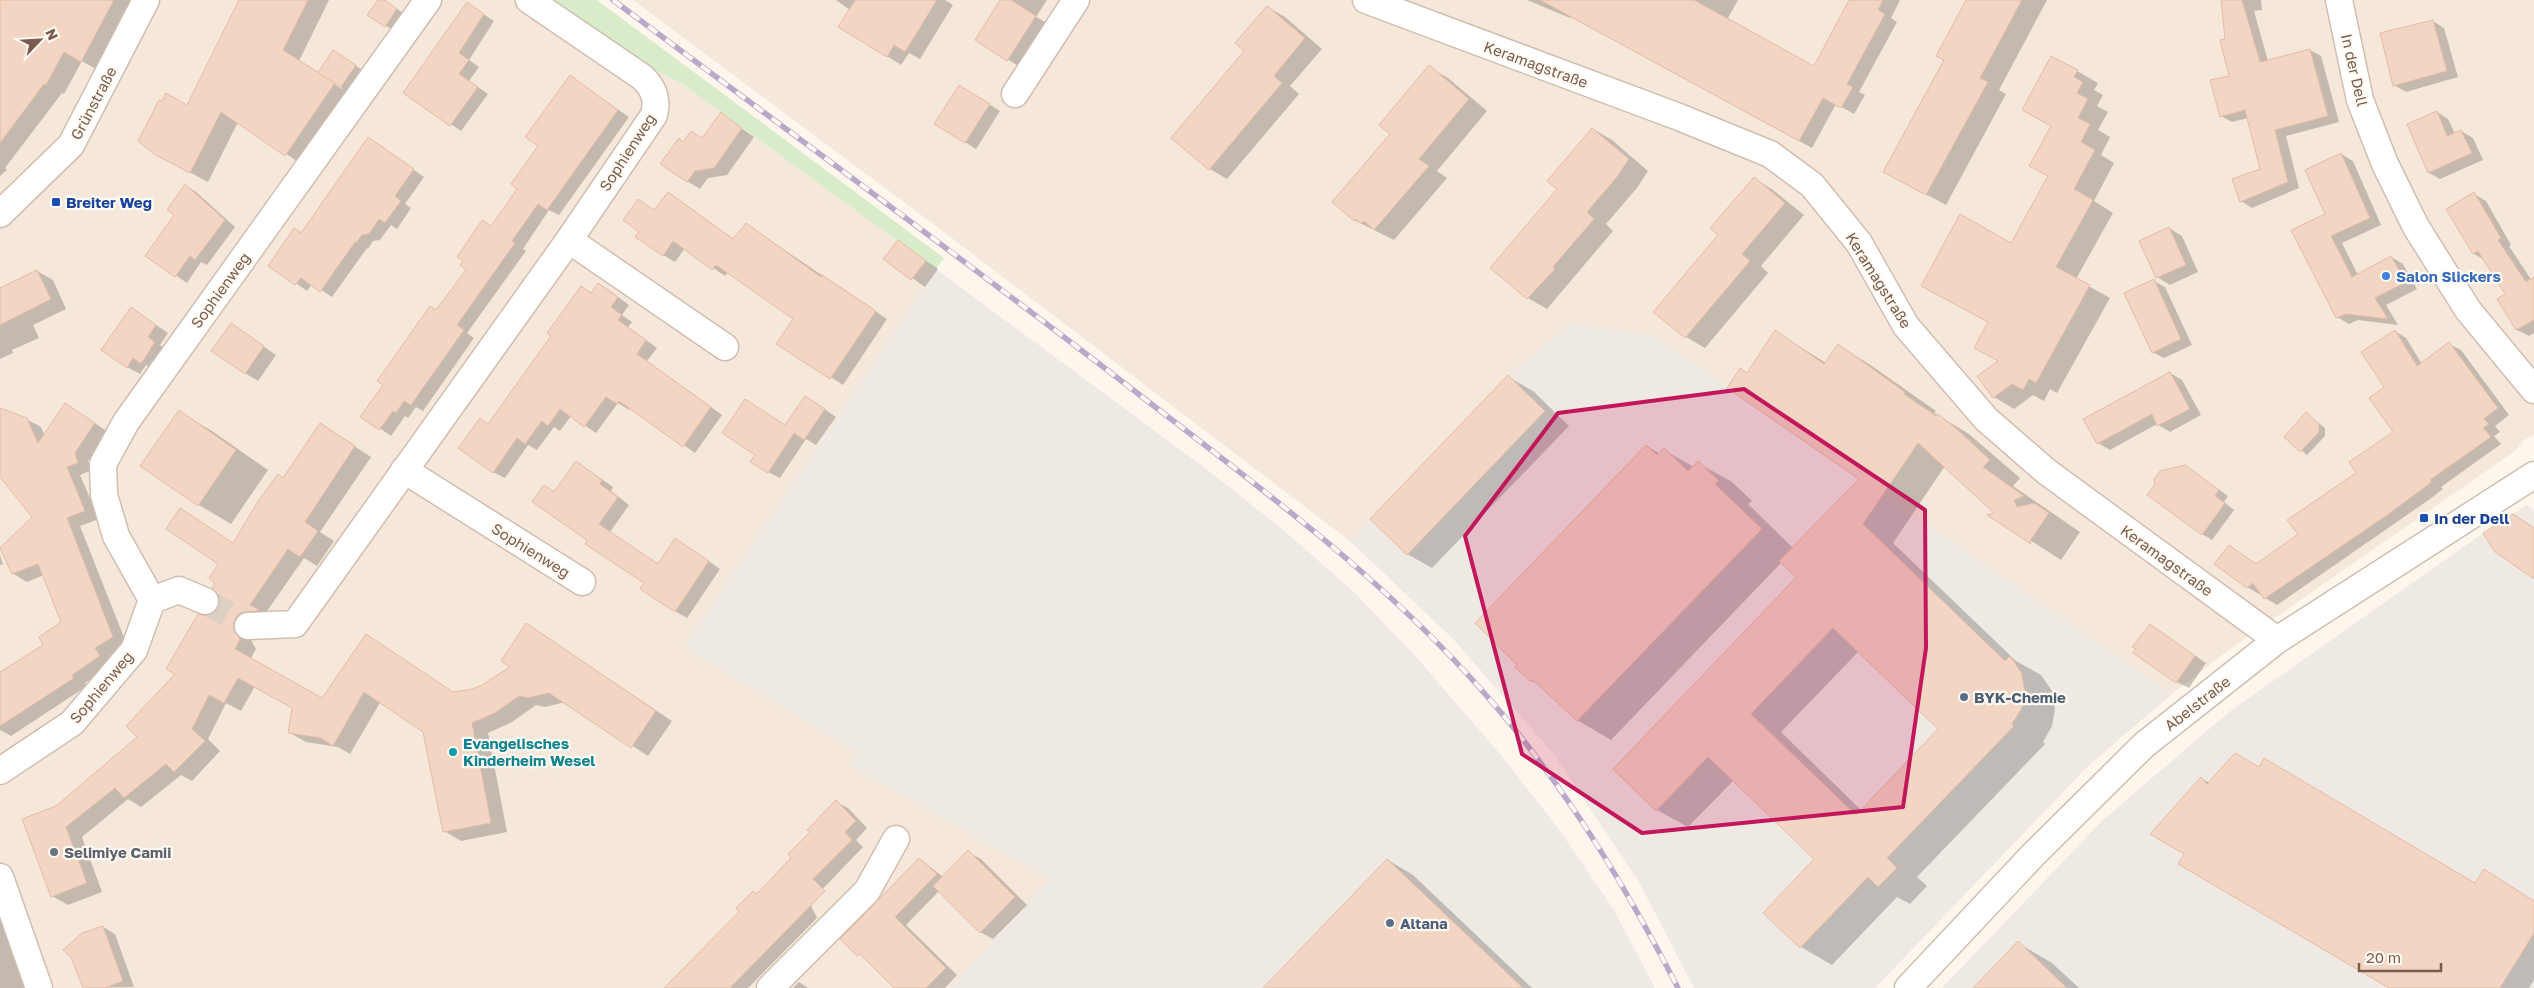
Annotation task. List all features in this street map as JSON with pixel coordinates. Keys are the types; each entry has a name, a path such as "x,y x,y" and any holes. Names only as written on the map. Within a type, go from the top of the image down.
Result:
{"street":[{"name":"Grünstraße","path":"0,214 71,145 146,0"},
{"name":"Sophienweg","path":"0,771 72,723 134,650 152,600 116,536 104,494 103,464 126,422 428,0"},
{"name":"Sophienweg","path":"248,626 294,624 569,240 654,115 656,105 651,85 529,0"},
{"path":"1015,94 1076,0"},
{"name":"Keramagstraße","path":"1366,0 1679,117 1770,154 1812,185 1859,243 1906,326 1986,419 2047,472 2277,640"},
{"name":"In der Dell","path":"2339,0 2360,100 2386,164 2416,227 2468,310 2534,390"},
{"path":"569,240 725,347"},
{"name":"Sophienweg","path":"404,470 582,582"},
{"name":"Abelstraße","path":"1908,988 2033,855 2144,745 2277,640 2534,475"},
{"path":"152,600 179,590 205,602"},
{"path":"770,988 867,891 896,839"},
{"path":"0,877 39,988"}],"highlighted area":[{"path":"1744,389 1925,510 1926,648 1903,807 1642,833 1522,754 1465,536 1558,413"}],"shaded area":[{"path":"0,0 551,0 655,71 681,83 936,269 687,643 688,649 858,753 850,765 1051,880 950,988 0,988"},
{"path":"633,0 2534,0 2534,435 2524,440 2515,451 2230,649 2172,694 1654,336 1571,323 1350,541 936,226"},
{"path":"936,269 1205,468 1280,527 1354,592 1417,658 1501,755 1558,828 1614,910 1655,988 950,988 1050,879 850,765 858,753 688,649 687,643"},
{"path":"1571,323 1654,336 2172,694 2089,765 1875,988 1694,988 1638,880 1553,753 1453,639 1350,541 1508,375"},
{"path":"2527,505 2534,511 2534,988 1942,988 2103,820 2229,712 2479,536"}],"green space":[{"path":"551,0 597,0 944,258 936,269 681,83 655,71"}],"building":[{"path":"0,0 114,0 81,62 64,52 46,85 44,84 0,143"},
{"path":"239,0 308,0 283,50 335,83 285,156 221,112 190,173 154,154 138,141 159,100 162,101 166,93 187,105"},
{"path":"378,0 385,0 397,9 385,27 367,15"},
{"path":"855,0 937,0 905,52 894,45 887,57 838,27"},
{"path":"1000,0 1011,0 1036,16 1007,61 975,40"},
{"path":"1540,0 1694,0 1814,66 1849,0 1883,0 1878,10 1885,14 1847,84 1853,87 1841,108 1823,98 1799,141"},
{"path":"1966,0 2022,0 1980,78 1988,82 1926,195 1883,172 1944,60 1936,56"},
{"path":"2221,0 2242,0 2260,62 2310,49 2328,116 2275,130 2288,182 2240,202 2232,179 2260,169 2245,110 2220,117 2210,80 2229,76 2220,40 2225,39"},
{"path":"467,2 484,14 459,53 469,60 459,74 478,87 450,126 403,93"},
{"path":"1267,6 1305,38 1274,76 1282,83 1209,170 1171,138 1244,51 1235,43"},
{"path":"2433,20 2447,71 2393,86 2380,33"},
{"path":"333,50 356,65 341,87 318,73"},
{"path":"2051,56 2078,70 2074,77 2083,82 2077,93 2088,99 2078,118 2090,124 2081,142 2095,150 2074,189 2093,200 2056,267 2090,285 2036,383 2029,379 2023,390 2012,384 1993,398 1977,376 1998,361 1974,348 1988,322 1921,286 1960,214 2011,243 2048,176 2029,166 2051,126 2022,110"},
{"path":"1429,65 1469,99 1419,159 1429,166 1374,230 1364,221 1361,224 1356,219 1354,221 1332,202 1390,134 1379,125"},
{"path":"570,75 618,110 547,210 538,204 512,241 515,243 457,325 464,330 411,405 404,401 396,413 393,411 379,430 360,417 383,385 377,381 430,306 436,310 466,270 460,265 463,261 457,257 482,220 491,226 517,189 511,184 538,146 525,137"},
{"path":"959,85 990,104 965,143 934,124"},
{"path":"2437,111 2447,136 2461,130 2472,153 2428,173 2407,124"},
{"path":"721,112 742,128 714,168 695,171 687,182 660,164 679,138 683,142 691,131 702,138"},
{"path":"1592,128 1629,159 1617,177 1587,212 1594,219 1553,267 1555,269 1527,299 1490,268 1557,189 1547,181"},
{"path":"368,137 414,169 395,196 401,201 385,223 379,219 369,234 362,235 355,242 320,292 301,278 295,285 268,266 294,228 301,233"},
{"path":"2341,153 2370,218 2331,236 2352,277 2391,256 2406,282 2375,298 2388,319 2346,314 2336,318 2291,230 2325,214 2305,170"},
{"path":"1754,177 1785,203 1742,254 1750,261 1685,338 1653,312 1718,235 1710,228"},
{"path":"185,184 225,220 195,260 190,256 175,277 145,256 174,215 167,210"},
{"path":"668,192 733,239 746,223 821,277 822,275 876,311 830,379 776,344 793,319 716,265 712,270 673,241 663,256 635,237 639,232 623,220 638,199 654,210"},
{"path":"2474,192 2501,238 2498,240 2526,282 2534,277 2534,320 2516,330 2497,299 2505,294 2478,251 2473,254 2446,209"},
{"path":"2169,227 2186,265 2156,278 2139,241"},
{"path":"898,240 926,261 911,280 883,259"},
{"path":"37,270 51,299 0,325 0,288"},
{"path":"2154,279 2181,339 2152,353 2124,293"},
{"path":"598,283 618,297 611,307 622,315 618,320 646,340 637,354 711,407 683,447 619,401 617,404 606,397 584,427 560,409 548,426 542,421 525,444 517,438 493,473 458,448 480,418 488,424 551,336 547,333 581,286 591,293"},
{"path":"131,307 156,325 148,337 155,342 141,364 133,358 127,368 101,350"},
{"path":"231,323 264,346 245,374 211,351"},
{"name":"BYK-Chemie","path":"1775,330 1824,364 1838,344 1905,392 1904,394 1936,416 1938,414 1958,430 1990,460 1983,467 2024,496 2014,500 2017,507 2034,503 2049,513 2030,541 2031,544 1987,515 1994,513 1918,443 1863,524 2005,661 2010,656 2021,672 2025,690 2022,708 2012,724 2014,726 1887,858 1897,868 1878,887 1868,877 1800,948 1763,913 1814,859 1708,757 1656,811 1613,769 1796,577 1779,561 1859,479 1727,388 1740,368 1747,373","holes":["1833,628 1938,729 1856,815 1751,714"]},
{"path":"2395,330 2417,366 2449,342 2498,408 2484,419 2489,424 2483,428 2491,437 2430,480 2432,482 2383,518 2264,599 2253,583 2247,588 2214,564 2229,545 2256,564 2298,534 2287,520 2356,473 2349,462 2393,432 2369,398 2384,387 2361,352"},
{"path":"2170,372 2190,409 2157,426 2152,414 2097,444 2083,419"},
{"path":"1508,375 1545,411 1407,555 1370,519"},
{"path":"805,396 825,409 804,440 794,433 768,473 750,462 755,455 722,433 745,399 785,425"},
{"path":"65,403 95,423 75,453 78,463 67,467 85,511 67,518 113,637 95,648 100,656 72,675 74,678 0,726 0,672 43,645 39,637 61,622 38,564 12,574 0,548 32,517 0,477 0,408 27,418 38,443"},
{"path":"179,410 236,450 198,506 140,466"},
{"path":"2306,412 2319,424 2319,432 2300,452 2284,437"},
{"path":"320,423 355,446 305,522 318,531 300,557 288,549 250,605 258,609 257,611 240,613 235,619 233,627 240,639 235,649 322,698 366,634 453,692 472,689 482,685 510,667 501,661 526,623 656,711 631,748 549,693 528,698 519,696 495,713 472,723 491,823 443,832 423,732 364,692 333,746 321,738 288,733 292,708 238,678 224,703 209,695 192,729 205,741 174,772 166,764 124,798 115,788 66,827 87,883 51,897 22,819 56,806 137,737 126,726 175,674 166,669 198,614 207,616 214,613 219,606 220,599 212,588 215,584 209,578 218,564 166,529 180,508 233,543 257,503 278,474 283,478"},
{"path":"1646,445 1657,455 1664,448 1688,471 1698,461 1719,481 1715,484 1762,529 1577,721 1533,680 1531,682 1515,667 1517,665 1475,623"},
{"path":"576,461 602,480 600,484 618,497 599,524 658,564 675,538 709,561 675,612 640,589 644,583 585,544 587,540 532,502 544,485 554,492"},
{"path":"2185,465 2219,490 2215,496 2225,503 2202,535 2147,495 2155,484 2154,479 2160,471"},
{"path":"2513,514 2534,528 2534,579 2495,552 2483,533"},
{"path":"2150,624 2195,656 2176,683 2133,653 2136,649 2132,647"},
{"path":"2235,753 2259,767 2264,758 2475,883 2484,869 2534,901 2534,933 2500,988 2389,988 2178,864 2184,854 2150,834 2201,777 2207,784"},
{"path":"836,800 856,821 845,832 852,840 813,879 825,891 730,988 664,988 739,912 736,908 753,891 757,894 791,858 788,854 810,832 807,830"},
{"path":"968,850 1015,897 980,933 933,886"},
{"path":"919,858 937,874 895,917 946,968 926,988 894,988 860,954 857,956 840,939"},
{"name":"Altana","path":"1387,859 1523,988 1263,988"},
{"path":"103,926 123,981 105,988 83,988 71,957 63,950 82,933"},
{"path":"2018,941 2067,988 1973,988"}],"tunnel":[{"path":"205,601 248,626"}],"railway":[{"path":"613,0 950,251 1244,475 1380,588 1423,628 1464,671 1503,715 1553,779 1619,881 1678,988"}],"place":[{"name":"Breiter Weg","path":"56,202"},
{"name":"Salon Slickers","path":"2386,276"},
{"name":"In der Dell","path":"2424,518"},
{"name":"BYK-Chemie","path":"1964,697"},
{"name":"Evangelisches Kinderheim Wesel","path":"453,752"},
{"name":"Selimiye Camii","path":"54,852"},
{"name":"Altana","path":"1390,923"}]}
